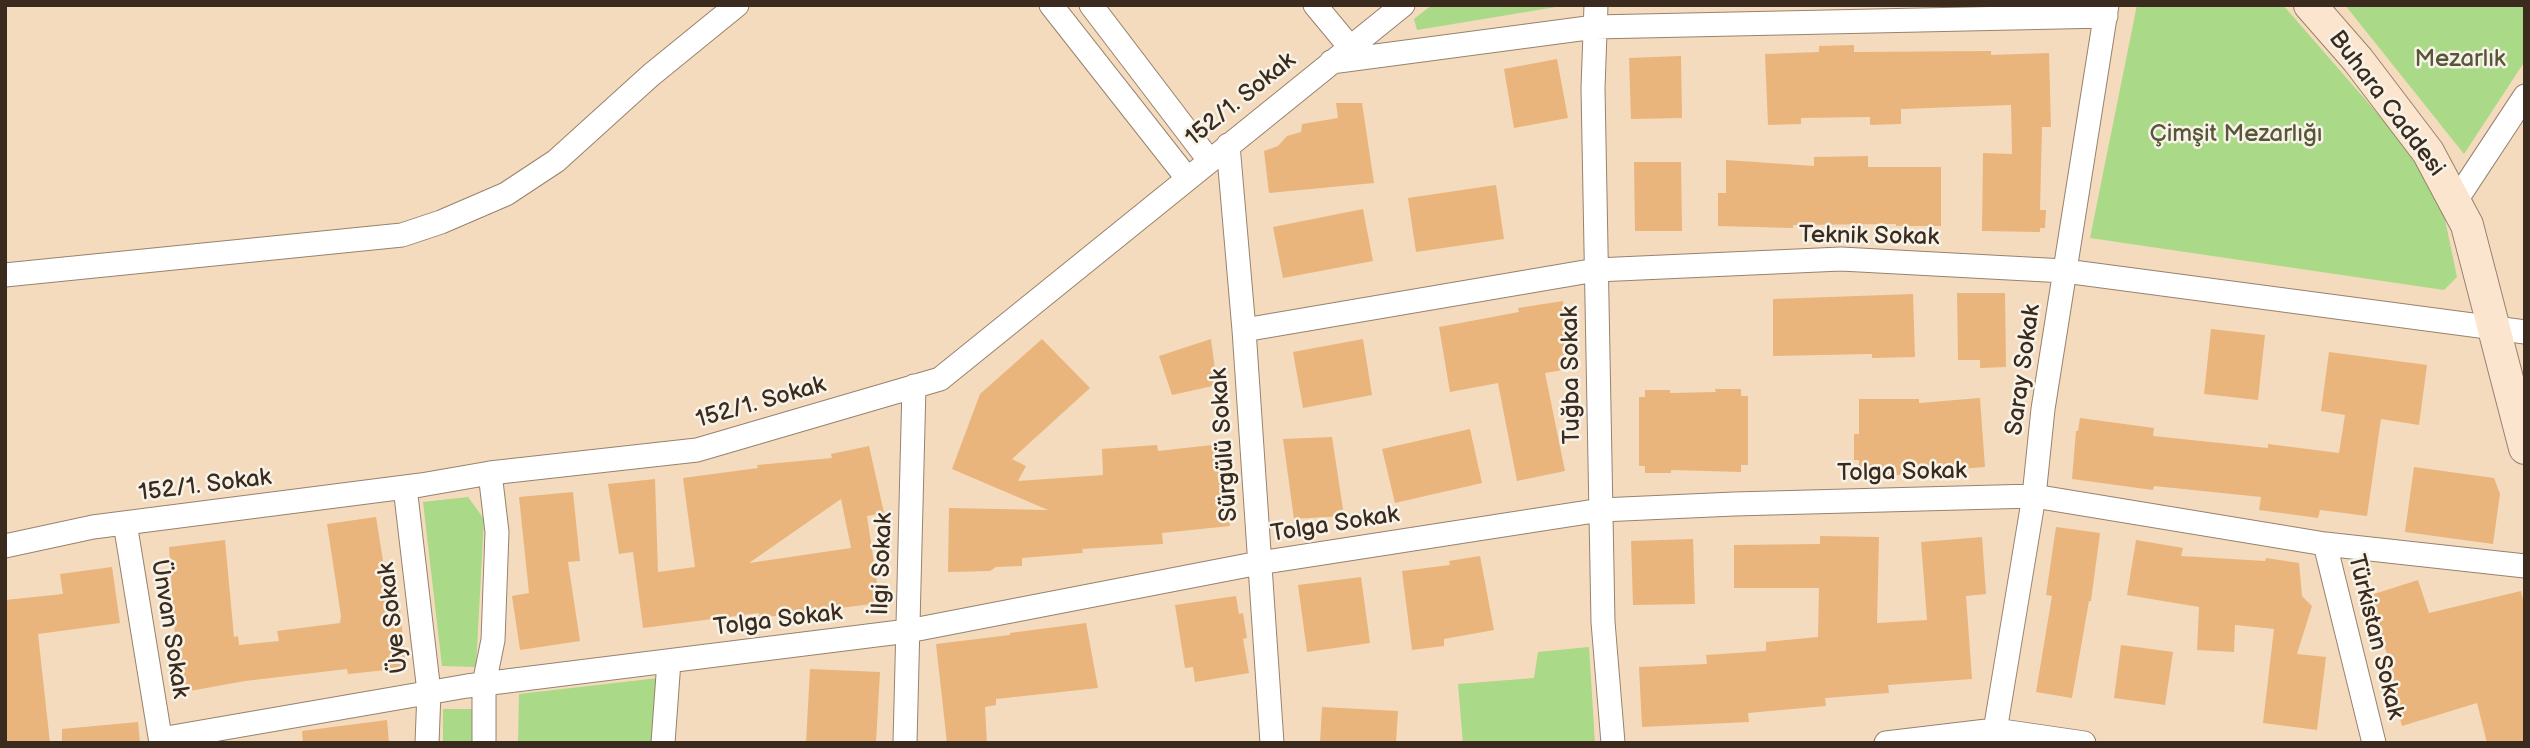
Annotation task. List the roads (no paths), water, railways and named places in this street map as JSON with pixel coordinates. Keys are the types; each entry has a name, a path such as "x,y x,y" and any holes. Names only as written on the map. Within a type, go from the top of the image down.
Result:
{"main road":[{"name":"Buhara Caddesi","path":"2310,5 2358,60 2428,152 2467,225 2525,448"}],"street":[{"path":"5,275 402,235 441,222 506,194 556,161 650,75 737,5"},
{"path":"1051,5 1187,178"},
{"path":"1091,5 1209,160"},
{"path":"1314,5 1349,46"},
{"name":"152/1. Sokak","path":"5,546 93,527 405,487 490,473 697,450 940,379 1403,5"},
{"path":"1329,63 1596,16 2106,11"},
{"name":"Saray Sokak","path":"1994,736 2034,496 2043,409 2106,11"},
{"name":"Tuğba Sokak","path":"1596,16 1593,88 1603,622 1613,743"},
{"path":"2455,202 2525,96"},
{"name":"Sürgülü Sokak","path":"1228,145 1244,330 1272,743"},
{"name":"Teknik Sokak","path":"1244,330 1596,270 1841,259 2065,271 2525,332"},
{"name":"İlgi Sokak","path":"905,743 914,386"},
{"path":"484,743 484,684 493,640 497,531 490,473"},
{"name":"Üye Sokak","path":"405,487 429,692 427,743"},
{"name":"Tolga Sokak","path":"161,741 429,692 908,631 1259,563 1601,510 2034,496 2325,544 2525,566"},
{"name":"Ünvan Sokak","path":"125,523 161,741"},
{"name":"Türkistan Sokak","path":"2325,544 2374,743"},
{"path":"663,743 669,661"},
{"path":"1886,743 1994,736 2084,743"}],"park label":[{"name":"Mezarlık","path":"2460,60"},
{"name":"Çimşit Mezarlığı","path":"2236,135"}]}
